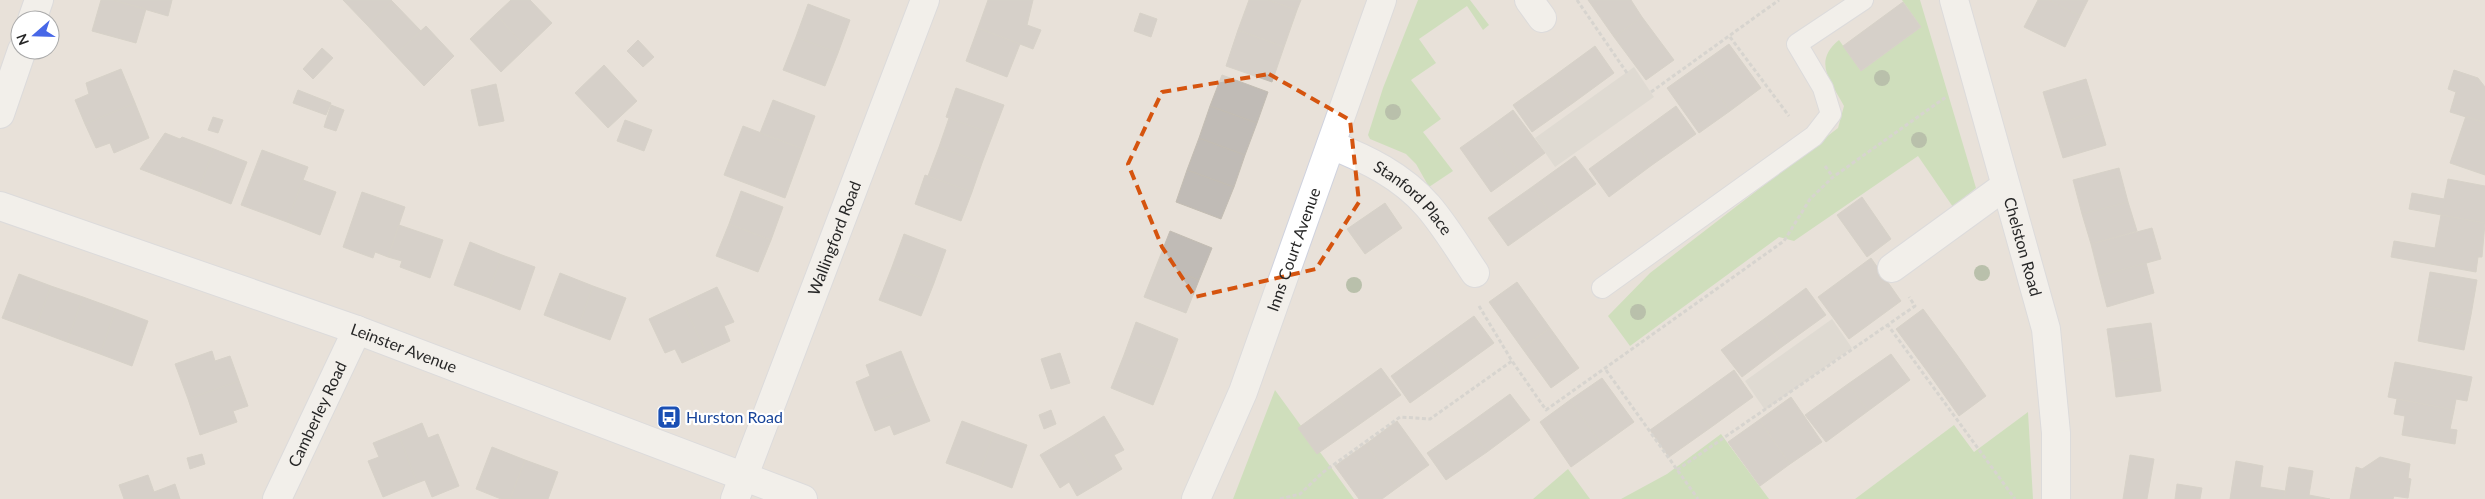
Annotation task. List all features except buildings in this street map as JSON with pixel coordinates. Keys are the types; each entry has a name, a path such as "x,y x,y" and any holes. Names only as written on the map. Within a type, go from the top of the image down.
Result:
{"street":[{"name":"Wallingford Road","path":"739,488 925,0"},
{"name":"Inns Court Avenue","path":"1197,498 1243,392 1382,0"},
{"name":"Chelston Road","path":"1954,0 2046,329 2056,433 2056,499"},
{"path":"0,114 19,60"},
{"name":"Stanford Place","path":"1331,145 1363,157 1392,174 1428,206 1475,273"},
{"path":"1892,268 2006,186"},
{"name":"Leinster Avenue","path":"0,206 357,330 739,488 803,499"},
{"name":"Camberley Road","path":"277,499 357,330"}],"lane":[{"path":"1602,288 1814,136 1830,114 1824,88 1797,44 1863,0"}],"path":[{"path":"1577,0 1627,73"},
{"path":"1651,92 1779,0"},
{"path":"1730,37 1807,140"},
{"path":"1475,273 1473,295 1512,361 1546,410 1606,370 1784,241 1810,199 1833,177 1975,76"},
{"path":"1677,470 1914,306 1892,268"},
{"path":"1887,324 2015,499"},
{"path":"1280,499 1300,494 1322,473 1400,417 1430,419 1512,361"},
{"path":"1606,370 1698,499"}],"highlighted area":[{"path":"1269,74 1350,120 1359,202 1316,269 1195,297 1162,247 1128,164 1162,92"}],"green space":[{"path":"1418,0 1470,0 1489,25 1483,30 1467,6 1419,39 1436,63 1411,80 1441,119 1423,132 1453,171 1429,187 1416,164 1406,154 1370,139 1368,135 1383,88"},
{"path":"1902,0 1920,0 1976,188 1953,207 1918,156 1794,241 1779,237 1630,346 1608,316 1650,273 1838,128 1844,106 1826,72 1825,64 1831,48 1839,40 1861,71 1921,27"},
{"path":"1275,390 1354,499 1233,499"},
{"path":"2028,412 2033,499 1855,499 1954,425 1974,452"},
{"path":"1721,434 1769,499 1621,499 1667,474"},
{"path":"1568,469 1590,499 1533,499"}],"shaded area":[{"path":"1634,67 1654,97 1555,167 1535,138"},
{"path":"1832,319 1852,348 1765,410 1745,381"}],"place":[{"name":"Hurston Road","path":"669,417"}]}
